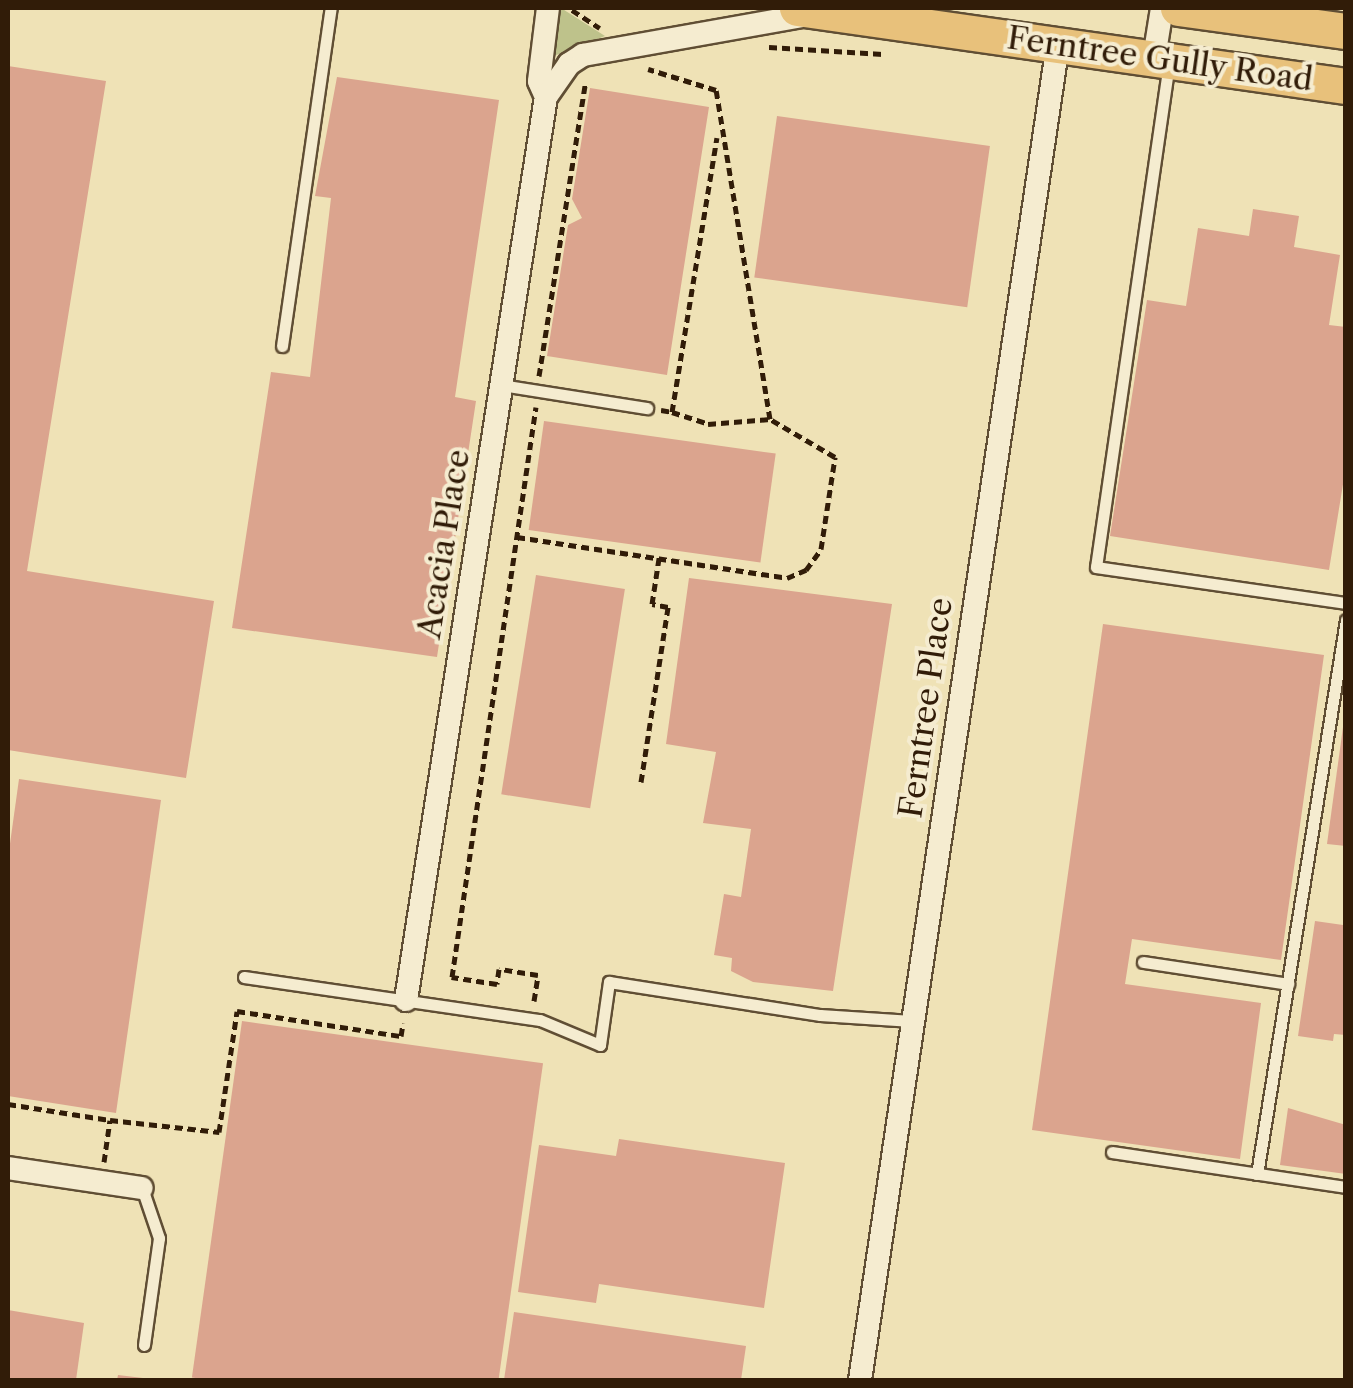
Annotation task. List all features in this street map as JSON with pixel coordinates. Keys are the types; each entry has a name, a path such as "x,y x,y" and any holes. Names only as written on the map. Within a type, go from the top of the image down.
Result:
{"main road":[{"name":"Ferntree Gully Road","path":"1178,8 1346,31"},
{"name":"Ferntree Gully Road","path":"813,10 1346,86"}],"street":[{"name":"Acacia Place","path":"546,97 539,82 548,8"},
{"path":"1161,59 1162,8"},
{"name":"Acacia Place","path":"406,1000 546,97 568,64 583,55 813,10"},
{"name":"Ferntree Place","path":"860,1380 1058,44"},
{"path":"8,1168 142,1188"}],"lane":[{"path":"282,346 331,8"},
{"path":"1161,59 1096,567 1346,603"},
{"path":"501,385 648,408"},
{"path":"1257,1174 1346,620"},
{"path":"1142,962 1288,984"},
{"path":"244,977 532,1018 600,1046 609,982 820,1014 912,1021"},
{"path":"1112,1152 1346,1187"},
{"path":"142,1188 160,1238 144,1346"}],"path":[{"path":"762,46 890,54"},
{"path":"635,66 716,90 719,130 770,419"},
{"path":"532,1018 538,975 499,969 497,984 452,977 538,390 590,73"},
{"path":"672,412 719,130"},
{"path":"517,536 788,578 806,570 820,549 835,457 770,419 708,424 648,408"},
{"path":"641,782 668,607 652,604 659,558"},
{"path":"8,1104 220,1132 237,1011 401,1036 406,1000"},
{"path":"101,1182 110,1120"}],"green space":[{"path":"561,8 605,36 551,57"}],"building":[{"path":"8,66 106,81 27,571 214,601 186,778 8,750"},
{"path":"337,77 499,100 455,397 476,401 437,657 232,628 271,372 310,377 331,198 315,196"},
{"path":"590,88 709,107 667,375 547,356 568,225 582,218 572,199"},
{"path":"777,116 990,146 967,307 754,277"},
{"path":"1253,209 1299,216 1294,247 1340,255 1329,325 1346,327 1346,466 1329,570 1110,536 1147,300 1186,306 1198,228 1249,236"},
{"path":"544,421 776,454 760,562 529,530"},
{"path":"536,575 625,589 590,808 501,794"},
{"path":"689,578 892,604 833,991 753,982 731,971 732,958 714,955 724,894 741,897 751,829 703,823 716,752 666,744"},
{"path":"1103,624 1324,655 1281,960 1132,939 1125,984 1261,1003 1240,1159 1032,1130"},
{"path":"1346,727 1346,846 1327,844"},
{"path":"19,779 161,800 116,1113 8,1096 8,858"},
{"path":"1315,921 1343,925 1346,934 1346,1035 1334,1034 1333,1041 1298,1036"},
{"path":"242,1021 543,1063 499,1380 192,1377"},
{"path":"1288,1108 1346,1125 1346,1174 1280,1165"},
{"path":"619,1139 785,1163 764,1308 599,1284 596,1303 518,1292 539,1145 616,1156"},
{"path":"8,1310 84,1323 76,1380 8,1380"},
{"path":"514,1312 746,1346 741,1380 504,1380"},
{"path":"118,1375 143,1378 117,1380"}]}
